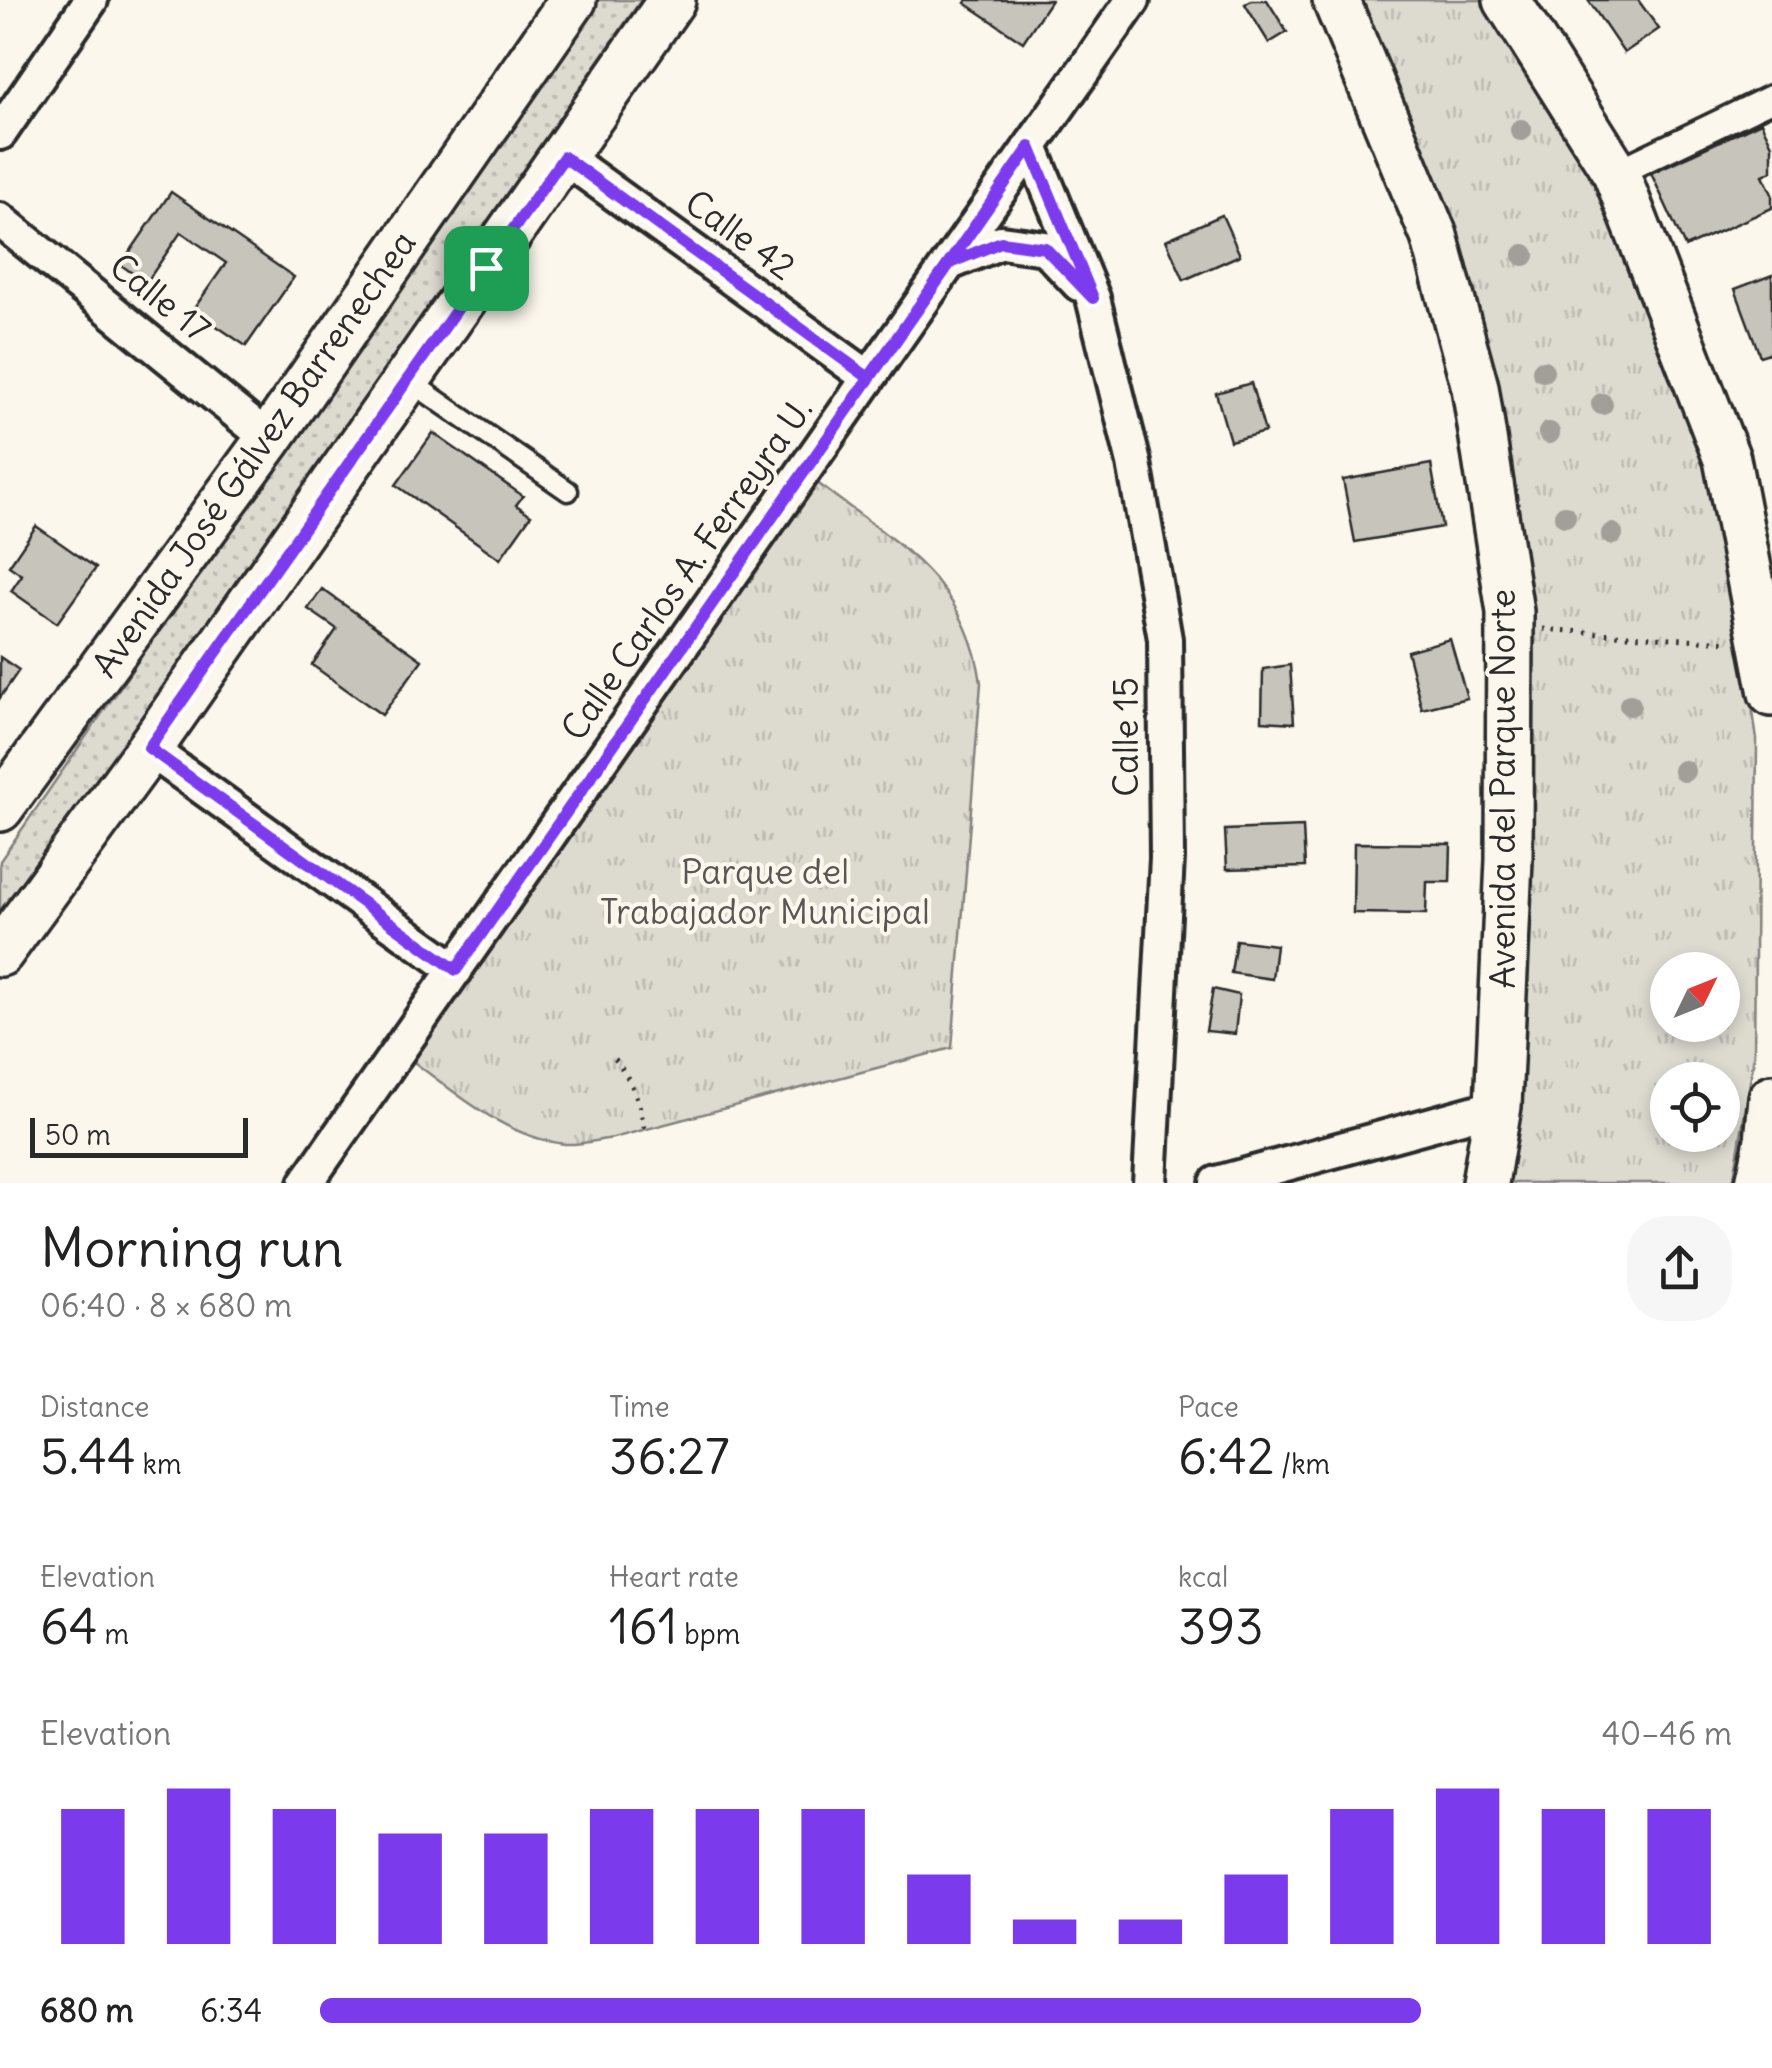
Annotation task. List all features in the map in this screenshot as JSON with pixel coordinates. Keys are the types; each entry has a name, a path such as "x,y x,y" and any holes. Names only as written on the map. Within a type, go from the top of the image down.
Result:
{"main road":[{"name":"Avenida José Gálvez Barrenechea","path":"0,808 269,438 573,0"},
{"path":"0,954 18,910 149,748 672,0"},
{"name":"Avenida del Parque Norte","path":"1336,0 1380,100 1439,255 1475,387 1510,627 1509,860 1498,1106 1485,1183"},
{"path":"1507,0 1616,174 1727,459 1772,692"},
{"path":"1759,1183 1772,1098"}],"street":[{"path":"2,126 91,0"},
{"name":"Calle Carlos A. Ferreyra U.","path":"306,1183 1134,0"},
{"path":"1616,174 1772,98"},
{"name":"Calle 15","path":"1030,147 1093,298 1134,463 1165,639 1167,858 1150,1183"},
{"name":"Calle 42","path":"564,157 869,378"},
{"name":"Calle 17","path":"0,220 269,438"},
{"name":"Calle 15","path":"950,263 1001,242 1045,248 1093,298"},
{"path":"149,748 456,970"},
{"path":"1217,1183 1498,1106"}],"lane":[{"path":"408,380 568,491"}],"path":[{"path":"1510,627 1762,644"},
{"path":"614,1059 633,1083 645,1135"}],"green space":[{"path":"595,0 641,0 15,901 0,913 0,861"},
{"path":"1358,0 1486,0 1523,52 1593,182 1678,389 1727,528 1757,740 1754,1058 1740,1141 1740,1062 1650,1062 1650,1152 1738,1152 1733,1183 1504,1183 1528,676"},
{"name":"Parque del Trabajador Municipal","path":"815,481 922,565 960,616 973,647 981,683 952,1048 583,1143 543,1140 501,1123 407,1057"}],"building":[{"path":"1051,0 1023,42 965,3"},
{"path":"1267,0 1287,32 1269,43 1245,4"},
{"path":"1588,0 1638,0 1659,29 1624,53"},
{"path":"1761,122 1772,145 1772,171 1763,175 1772,194 1772,208 1685,247 1651,173"},
{"path":"171,192 294,277 246,346 193,310 226,263 181,232 146,283 121,265"},
{"path":"1222,215 1240,255 1184,280 1166,240"},
{"path":"1772,275 1772,352 1760,356 1735,289"},
{"path":"1251,383 1265,432 1230,441 1216,393"},
{"path":"433,433 523,496 516,505 531,515 500,559 396,485"},
{"path":"1431,464 1442,527 1355,542 1343,480"},
{"path":"36,526 96,568 57,623 11,591 22,575 9,566"},
{"path":"322,589 422,660 382,715 312,665 337,629 308,609"},
{"path":"1450,639 1467,698 1422,709 1407,651"},
{"path":"0,657 19,670 0,698"},
{"path":"1290,665 1294,723 1262,721 1263,669"},
{"path":"1303,827 1305,867 1227,869 1225,830"},
{"path":"1354,843 1451,844 1450,882 1427,882 1426,914 1353,913"},
{"path":"1236,940 1276,945 1272,979 1231,973"},
{"path":"1213,989 1239,995 1235,1034 1206,1031"}],"route":[{"path":"1030,147 1093,298 1045,248 1001,242 950,263 456,970 149,748 486,268 564,157 869,378 1030,147"}]}
